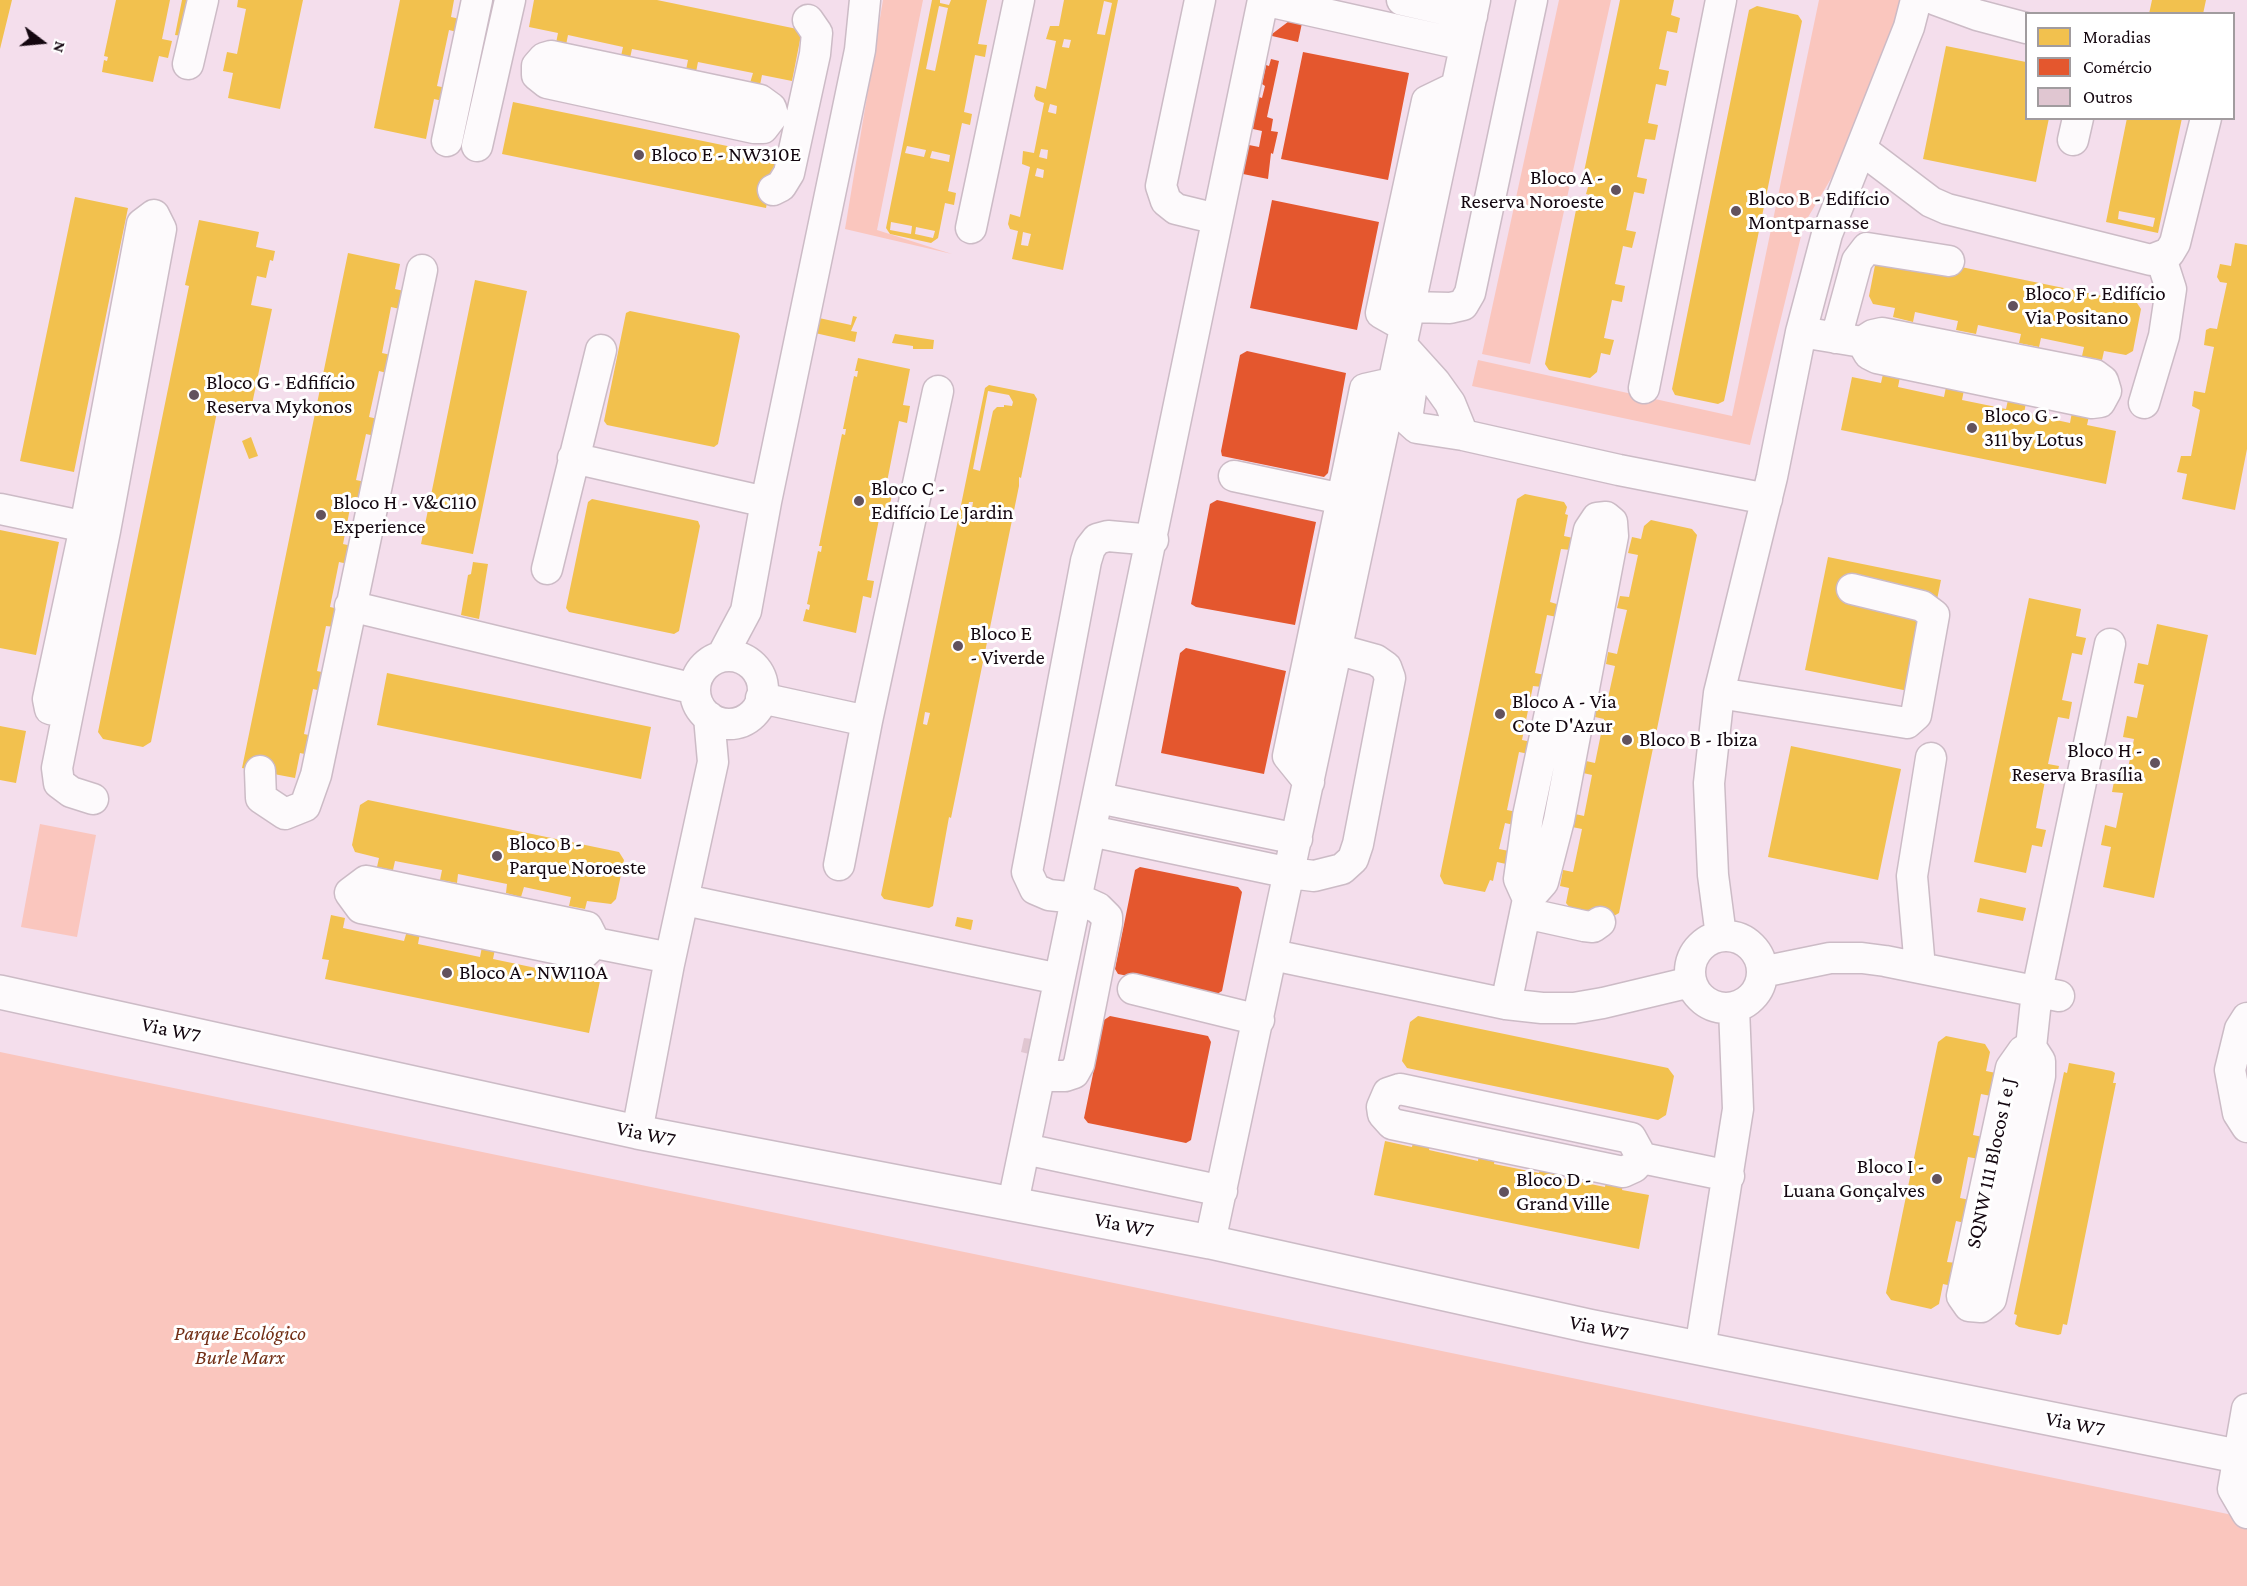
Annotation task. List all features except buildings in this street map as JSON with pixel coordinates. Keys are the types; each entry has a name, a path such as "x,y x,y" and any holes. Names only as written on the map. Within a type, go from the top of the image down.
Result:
{"main road":[{"name":"Via W7","path":"0,992 637,1132 1210,1242 1700,1348 2242,1458"}],"street":[{"path":"188,64 203,0"},
{"path":"447,141 477,0"},
{"path":"477,146 510,0"},
{"path":"713,762 755,698 746,611 766,502 860,50 865,0"},
{"path":"971,228 1019,0"},
{"path":"1200,0 1161,186 1166,201 1176,209 1217,219"},
{"path":"1013,1203 1153,540 1263,0 1464,45"},
{"path":"1402,0 1473,8 1456,87 1426,101 1381,313 1407,334 1450,403 1463,435"},
{"path":"1210,1242 1273,955 1392,383 1407,334 1450,308 1463,305 1470,293 1532,0"},
{"path":"1644,388 1721,0"},
{"path":"1720,936 1713,875 1709,783 1719,693 1767,499 1801,332 1827,234 1909,27 1916,0"},
{"path":"1936,0 1977,15 2025,28"},
{"path":"773,190 781,186 789,173 787,118 818,43 817,33 808,20"},
{"path":"787,118 763,128 754,128 547,83 537,75 537,66 544,58 551,56 760,100 787,118 844,131"},
{"path":"1861,149 1931,202 1947,209 2151,260 2169,253 2175,243 2206,120"},
{"path":"93,799 71,792 59,783 57,768 68,713 50,709 48,699 95,529 161,229 154,215 142,224 95,529"},
{"path":"1849,340 1857,261 1867,248 1949,261"},
{"path":"2144,403 2164,336 2171,289 2161,258"},
{"path":"260,771 261,798 285,813 305,806 316,775 422,270"},
{"path":"1801,332 1849,340 1882,333 2095,375 2103,381 2106,391 2100,402 2080,401 1877,358 1849,340"},
{"path":"1407,334 1407,419 1410,425 1767,499"},
{"path":"547,569 601,350"},
{"path":"1309,782 1288,756 1365,389 1392,383"},
{"path":"839,865 867,720 938,391"},
{"path":"573,458 766,502"},
{"path":"1233,476 1342,499"},
{"path":"0,509 95,529"},
{"path":"1506,1004 1527,906 1543,882 1559,820 1613,536 1612,522 1606,517 1597,518 1589,530 1528,816 1519,879 1527,906"},
{"path":"1040,1076 1065,1076 1074,1072 1079,1064 1107,922 1107,917 1098,908 1076,898 1041,893 1030,883 1027,872 1086,561 1090,548 1097,539 1108,536 1153,540"},
{"path":"1719,693 1907,723 1916,715 1934,615 1922,606 1852,589"},
{"path":"350,606 695,689"},
{"path":"746,611 722,656 702,668 695,689 701,710 709,717 727,724 755,698"},
{"path":"2031,1047 2048,994 2110,644"},
{"path":"1091,831 1290,873 1314,876 1342,869 1353,859 1358,844 1390,678 1386,667 1376,660 1336,649"},
{"path":"722,656 744,659 755,698"},
{"path":"755,698 867,720"},
{"path":"637,1132 670,958 685,900 713,762 709,717"},
{"path":"1920,968 1912,876 1931,758"},
{"path":"1099,798 1297,839"},
{"path":"366,881 587,927 595,943 583,954 559,950 361,908 350,893 366,881"},
{"path":"685,900 1059,979"},
{"path":"1527,906 1584,926 1593,927 1600,922"},
{"path":"1720,936 1741,939 1750,945 1761,962 1762,972 1761,982 1751,999 1734,1008 1716,1007 1707,1003 1700,998 1691,981 1691,964 1700,948 1720,936"},
{"path":"595,943 670,958"},
{"path":"1273,955 1506,1004 1574,1008 1634,997 1691,981"},
{"path":"1762,972 1830,958 1885,960 2048,994"},
{"path":"1133,989 1259,1020"},
{"path":"2247,992 2243,1023 2230,1071 2238,1113 2247,1127"},
{"path":"1700,1348 1738,1109 1734,1008"},
{"name":"SQNW 111 Blocos I e J","path":"2031,1047 2040,1061 2040,1076 1991,1299 1982,1307 1970,1306 1962,1296 2011,1068 2023,1051 2031,1047"},
{"path":"1642,1158 1634,1167 1623,1172 1392,1124 1383,1114 1382,1107 1388,1094 1400,1089 1631,1138 1642,1158 1729,1176"},
{"path":"1025,1149 1222,1191"},
{"path":"2247,1409 2242,1458 2233,1489 2247,1513"}],"green space":[{"path":"883,0 923,0 877,230 952,254 845,229"},
{"path":"1559,0 1611,0 1530,364 1482,354"},
{"path":"1819,0 1920,0 1851,145 1804,224 1750,445 1472,386 1478,360 1732,416"},
{"path":"40,824 96,835 77,937 21,927"},
{"name":"Parque Ecológico Burle Marx","path":"0,1052 2247,1518 2247,1586 0,1586"}],"place":[{"name":"Bloco E - NW310E","path":"639,155"},
{"name":"Bloco A - Reserva Noroeste","path":"1616,190"},
{"name":"Bloco B - Edifício Montparnasse","path":"1736,211"},
{"name":"Bloco F - Edifício Via Positano","path":"2013,306"},
{"name":"Bloco G - Edfifício Reserva Mykonos","path":"194,395"},
{"name":"Bloco G - 311 by Lotus","path":"1972,428"},
{"name":"Bloco C - Edifício Le Jardin","path":"859,501"},
{"name":"Bloco H - V&C110 Experience","path":"321,515"},
{"name":"Bloco E - Viverde","path":"958,646"},
{"name":"Bloco A - Via Cote D'Azur","path":"1500,714"},
{"name":"Bloco B - Ibiza","path":"1627,740"},
{"name":"Bloco H - Reserva Brasília","path":"2155,763"},
{"name":"Bloco B - Parque Noroeste","path":"497,856"},
{"name":"Bloco A - NW110A","path":"447,973"},
{"name":"Bloco I - Luana Gonçalves","path":"1937,1179"},
{"name":"Bloco D - Grand Ville","path":"1504,1192"}]}
